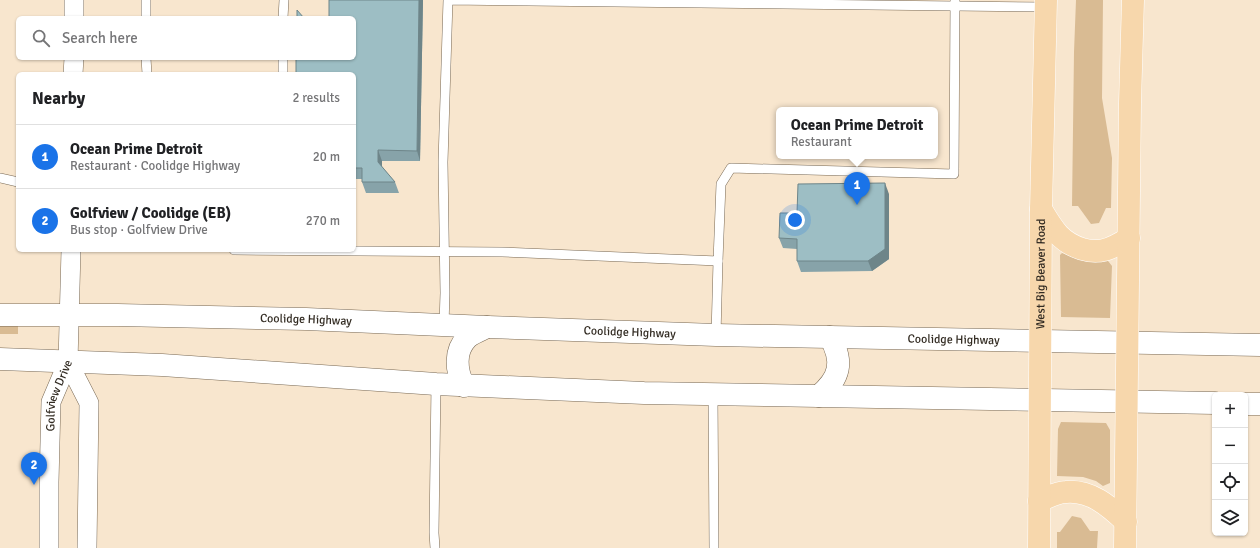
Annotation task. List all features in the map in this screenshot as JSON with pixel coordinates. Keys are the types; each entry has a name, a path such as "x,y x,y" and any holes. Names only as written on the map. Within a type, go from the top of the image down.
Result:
{"main road":[{"path":"1125,548 1133,0"},
{"name":"West Big Beaver Road","path":"1039,548 1042,210 1046,3"},
{"path":"1042,210 1053,230 1064,241 1075,247 1088,251 1102,251 1129,238"},
{"name":"Coolidge Highway","path":"0,315 118,315 274,319 716,335 1260,345"},
{"path":"464,386 459,376 457,365 460,350 468,337 487,327"},
{"path":"819,396 828,388 836,376 839,361 836,348 830,337"},
{"path":"0,359 162,365 464,386 644,393 1212,403"},
{"path":"1248,404 1260,404"},
{"path":"1039,501 1064,492 1078,492 1091,496 1108,505 1126,522"}],"street":[{"path":"74,0 74,16"},
{"path":"74,60 74,72"},
{"path":"68,362 71,252"},
{"name":"Golfview Drive","path":"49,548 49,482 52,402 68,362"},
{"name":"Golfview Drive","path":"68,362 89,403 87,548"}],"lane":[{"path":"146,0 146,16"},
{"path":"283,16 284,0"},
{"path":"444,325 443,162 448,0 896,6 955,3 1046,3"},
{"path":"716,335 721,184 731,168 954,174 955,3"},
{"path":"146,60 146,72"},
{"path":"283,60 283,72"},
{"path":"0,178 16,182"},
{"path":"356,250 502,252 718,261"},
{"path":"434,548 436,384"},
{"path":"713,394 714,548"}],"shaded area":[{"path":"1076,0 1103,0 1102,98 1112,158 1111,208 1106,208 1099,223 1091,224 1078,206 1072,206"},
{"path":"1062,253 1085,261 1108,261 1112,266 1110,318 1061,317 1060,255"},
{"path":"0,325 18,325 18,334 0,334"},
{"path":"1061,422 1106,423 1110,430 1110,483 1103,486 1096,481 1083,477 1057,476 1058,429"},
{"path":"1072,516 1081,518 1090,531 1098,531 1097,548 1057,548 1057,532 1060,532"}],"building":[{"path":"329,0 419,0 417,151 378,150 378,162 395,182 362,182 362,168 356,168 356,72 296,72 296,60 356,60 356,16 329,16"},
{"path":"297,10 302,16 297,16"},
{"path":"885,183 885,249 868,261 797,261 797,239 779,238 780,213 797,213 798,184"}],"place":[{"name":"Ocean Prime Detroit","path":"857,205"},
{"name":"Golfview / Coolidge (EB)","path":"34,485"}]}
